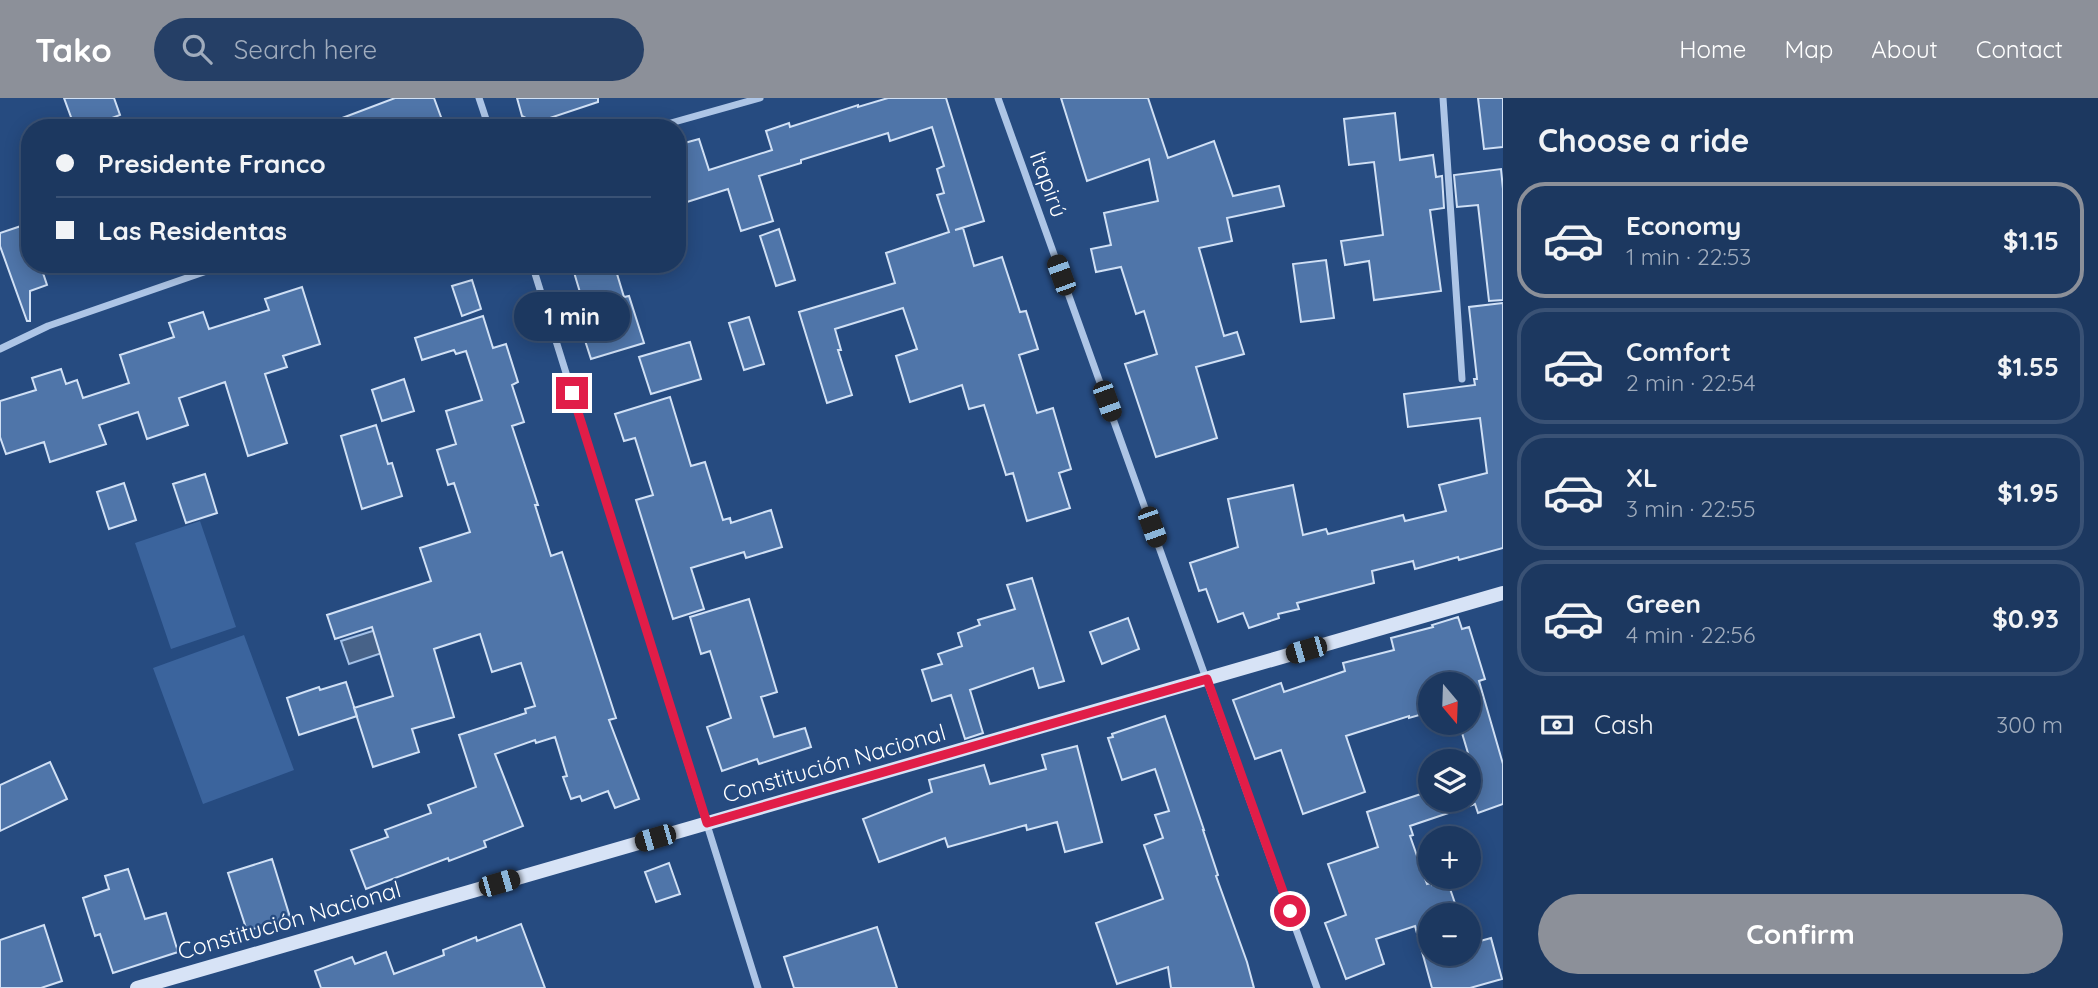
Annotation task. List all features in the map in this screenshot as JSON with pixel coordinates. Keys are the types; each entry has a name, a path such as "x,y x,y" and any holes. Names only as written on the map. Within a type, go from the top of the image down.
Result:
{"street":[{"path":"479,98 486,119"},
{"path":"685,119 760,98"},
{"name":"Itapirú","path":"998,98 1317,988"},
{"path":"1443,98 1462,379"},
{"path":"0,349 48,326 201,273"},
{"path":"535,273 758,988"},
{"name":"Constitución Nacional","path":"136,988 1503,593"}],"shaded area":[{"path":"200,521 236,627 171,649 135,543"},
{"path":"382,628 394,649 349,664 341,641"},
{"path":"244,635 294,770 203,804 153,668"}],"building":[{"path":"64,98 114,98 120,115 110,119 72,119"},
{"path":"395,98 434,98 442,119 340,119"},
{"path":"517,98 598,98 598,102 547,119 528,119 522,116"},
{"path":"888,98 946,98 984,221 955,230 963,228 974,266 1002,257 1020,312 1026,311 1038,349 1019,355 1037,413 1053,408 1071,469 1059,473 1070,508 1027,521 1013,473 1006,475 984,405 969,409 962,385 910,402 896,356 917,349 903,308 835,329 841,350 838,350 852,395 827,403 799,312 895,283 886,253 949,232 937,195 944,193 937,169 944,166 932,127 890,141 888,133 759,176 773,221 741,231 728,189 687,202 686,143 699,139 709,170 772,150 766,131 789,123 790,127"},
{"path":"1061,98 1148,98 1168,158 1214,141 1233,196 1279,186 1284,206 1227,218 1232,241 1199,248 1224,336 1237,332 1244,354 1196,367 1217,438 1156,457 1125,364 1157,354 1144,311 1136,314 1121,267 1096,272 1091,249 1111,245 1104,213 1158,201 1149,159 1087,181"},
{"path":"1478,98 1503,98 1503,147 1484,149"},
{"path":"1395,113 1400,160 1433,155 1436,177 1442,176 1444,208 1430,210 1441,291 1374,300 1369,261 1345,265 1341,241 1383,235 1374,162 1349,165 1344,119"},
{"path":"1501,169 1503,300 1489,301 1478,205 1457,207 1454,175"},
{"path":"21,226 21,273 43,273 47,285 30,291 30,321 27,321 0,246 0,233"},
{"path":"779,229 795,280 776,286 760,236"},
{"path":"1326,260 1334,318 1301,322 1293,264"},
{"path":"574,273 617,273 624,297 629,296 644,343 591,359 579,322 588,319"},
{"path":"472,280 481,309 462,316 452,286"},
{"path":"302,287 320,344 283,356 287,367 265,374 287,443 248,456 225,382 179,398 188,425 147,439 138,412 99,425 106,444 50,462 44,442 6,454 0,437 0,401 36,390 32,378 61,369 66,384 77,380 83,398 129,383 120,355 174,337 169,323 203,312 209,329 269,310 265,299"},
{"path":"1503,303 1503,548 1415,569 1413,561 1372,571 1374,583 1297,603 1299,609 1278,614 1279,618 1249,628 1243,613 1218,622 1206,589 1199,591 1190,563 1238,547 1228,499 1293,485 1303,535 1326,529 1328,534 1403,515 1405,521 1446,511 1439,485 1487,473 1480,418 1408,427 1404,394 1475,385 1474,379 1477,379 1469,307"},
{"path":"483,316 493,348 506,344 518,382 512,385 524,422 512,426 538,505 535,505 551,556 562,552 616,718 609,720 639,799 615,808 608,791 582,801 580,796 571,799 563,777 567,776 555,737 536,743 535,740 495,754 523,826 484,841 486,847 449,861 448,858 366,889 351,850 388,837 385,830 431,813 428,805 476,787 459,735 526,713 525,709 535,706 521,663 492,672 480,634 434,649 454,717 412,729 419,752 373,767 354,708 393,696 372,627 335,639 327,615 431,581 420,548 470,532 454,483 448,485 437,450 456,444 446,411 482,400 466,351 456,354 454,350 422,360 415,338"},
{"path":"749,317 764,364 744,370 729,323"},
{"path":"690,342 701,379 651,394 639,357"},
{"path":"404,379 414,411 382,421 372,390"},
{"path":"670,397 691,466 705,462 723,520 730,518 731,523 771,510 782,547 746,558 744,552 691,568 704,609 673,619 636,500 653,495 635,438 624,441 615,414"},
{"path":"376,425 388,464 392,463 402,496 362,509 341,436"},
{"path":"205,474 217,513 186,523 173,484"},
{"path":"124,483 136,520 109,529 97,492"},
{"path":"1032,578 1064,681 1039,688 1033,668 970,690 983,733 965,739 951,695 932,701 922,670 942,664 938,654 962,646 958,633 980,625 978,620 1015,609 1007,585"},
{"path":"749,599 777,692 761,697 774,737 805,728 811,747 759,764 757,759 722,771 707,727 731,718 710,651 701,654 690,617"},
{"path":"1458,617 1462,629 1469,627 1485,679 1481,680 1481,672 1418,672 1418,715 1346,736 1365,792 1303,814 1281,750 1255,759 1233,700 1281,683 1284,692 1345,671 1343,663 1394,650 1391,638 1433,627 1432,625"},
{"path":"1128,618 1139,649 1102,664 1090,632"},
{"path":"346,682 357,716 299,735 287,698 319,687 320,690"},
{"path":"1481,688 1503,764 1503,804 1481,812 1481,749 1467,749 1463,735 1481,735"},
{"path":"1165,716 1254,988 1171,988 1168,967 1117,984 1096,923 1163,899 1144,845 1163,838 1155,815 1169,811 1155,769 1122,780 1108,738 1113,737 1112,734"},
{"path":"1077,746 1102,842 1065,852 1057,822 1027,830 1026,825 948,847 945,838 879,862 863,819 932,792 929,780 984,765 990,784 1046,769 1042,755"},
{"path":"50,762 67,799 0,831 0,785"},
{"path":"1418,795 1418,812 1451,812 1410,826 1413,835 1410,836 1418,859 1418,889 1450,889 1455,903 1418,903 1418,937 1415,926 1376,939 1384,964 1346,979 1325,923 1346,915 1328,864 1378,847 1367,812"},
{"path":"272,859 290,917 247,931 228,873"},
{"path":"669,863 680,894 656,902 645,872"},
{"path":"128,869 145,919 166,913 178,952 113,973 100,934 95,936 83,898 109,889 105,876"},
{"path":"521,924 545,988 321,988 315,971 352,957 355,964 386,952 394,974 444,955 443,950 476,937 477,941"},
{"path":"44,925 62,981 41,988 0,988 0,940"},
{"path":"877,927 897,988 794,988 784,957"},
{"path":"1491,938 1502,979 1470,988 1432,988 1426,966 1481,966 1481,941"}],"route":[{"path":"572,393 707,823 1207,679 1290,911"}]}
